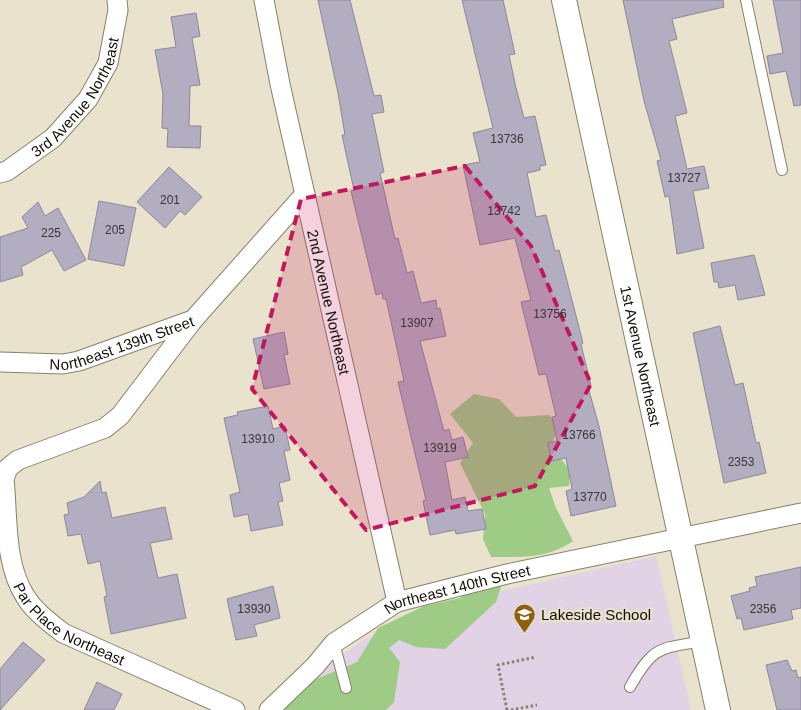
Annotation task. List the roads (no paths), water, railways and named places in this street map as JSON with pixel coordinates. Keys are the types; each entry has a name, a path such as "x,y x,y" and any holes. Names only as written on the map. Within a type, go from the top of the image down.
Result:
{"street":[{"name":"3rd Avenue Northeast","path":"0,173 7,171 53,138 88,99 108,63 118,10 117,0"},
{"name":"2nd Avenue Northeast","path":"264,0 280,84 397,602"},
{"name":"1st Avenue Northeast","path":"564,0 718,710"},
{"name":"Northeast 139th Street","path":"0,362 63,364 79,361 192,320 305,194"},
{"name":"Par Place Northeast","path":"192,320 120,416 105,428 18,460 8,468 4,479 11,558 25,596 42,617 63,633 236,710"},
{"name":"Northeast 140th Street","path":"269,710 315,666 334,643 397,602 507,574 801,513"}],"lane":[{"path":"746,0 782,170"},
{"path":"630,686 644,662 661,649 704,641"},
{"path":"334,643 346,688"}],"place":[{"name":"Lakeside School","path":"525,633"}]}
